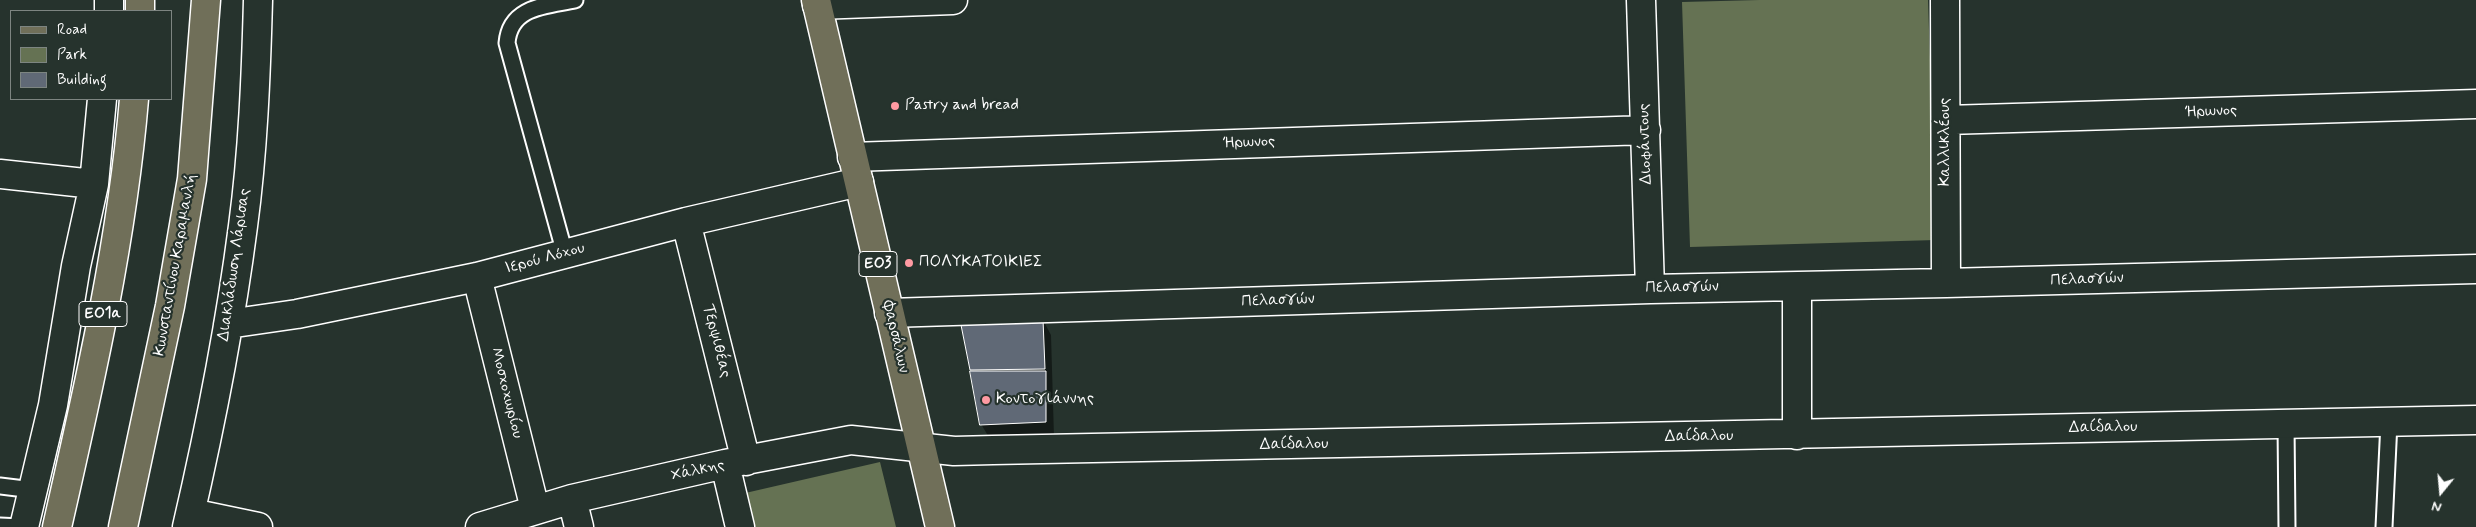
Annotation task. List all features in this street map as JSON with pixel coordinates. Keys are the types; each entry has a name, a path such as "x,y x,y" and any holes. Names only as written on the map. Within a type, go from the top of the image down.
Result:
{"main road":[{"name":"Κωνσταντίνου Καραμανλή","path":"123,527 169,315 192,178 206,0"},
{"name":"Φαρσάλων","path":"816,3 940,527"},
{"name":"ΕΟ1α","path":"57,527 107,293 128,168 134,100"}],"street":[{"name":"Διακλάδωση Λάρισας","path":"189,520 228,324 246,197 253,123 258,0"},
{"path":"816,3 953,0"},
{"name":"Διοφάντους","path":"1641,0 1650,289"},
{"name":"Καλλικλέους","path":"1945,0 1947,120 1946,284"},
{"path":"22,527 33,490 53,405 76,266 94,184 102,100"},
{"name":"Ήρωνος","path":"1947,120 2476,104"},
{"name":"Ήρωνος","path":"856,169 1646,130"},
{"name":"Ιερού Λόχου","path":"228,324 297,314 477,277 686,222 856,169"},
{"path":"0,174 94,184"},
{"name":"Τερψιθέας","path":"686,222 736,462 740,527"},
{"name":"Πελασγών","path":"889,313 1650,289 1946,284 2476,269"},
{"name":"Μοσχοχωρίου","path":"477,277 535,509"},
{"path":"1797,286 1797,435"},
{"name":"Δαίδαλου","path":"921,448 1003,450 2476,420"},
{"name":"Χάλκης","path":"480,527 572,499 736,462 851,440 921,448"},
{"path":"572,499 579,527"},
{"path":"189,520 258,527"}],"lane":[{"path":"565,254 506,42 508,30 515,19 528,10 575,0"},
{"path":"2384,527 2389,422"},
{"path":"2286,424 2287,527"},
{"path":"0,486 33,490"},
{"path":"0,526 22,527"}],"green space":[{"path":"1928,0 1936,240 1690,247 1682,2"},
{"path":"880,462 896,527 749,527 741,494"}],"building":[{"path":"1043,319 1045,369 970,370 960,320"},
{"path":"970,371 1046,371 1046,422 980,425"}],"place":[{"name":"Pastry and bread","path":"895,106"},
{"name":"ΠΟΛΥΚΑΤΟΙΚΙΕΣ","path":"909,263"},
{"name":"Κοντογιάννης","path":"986,400"}]}
